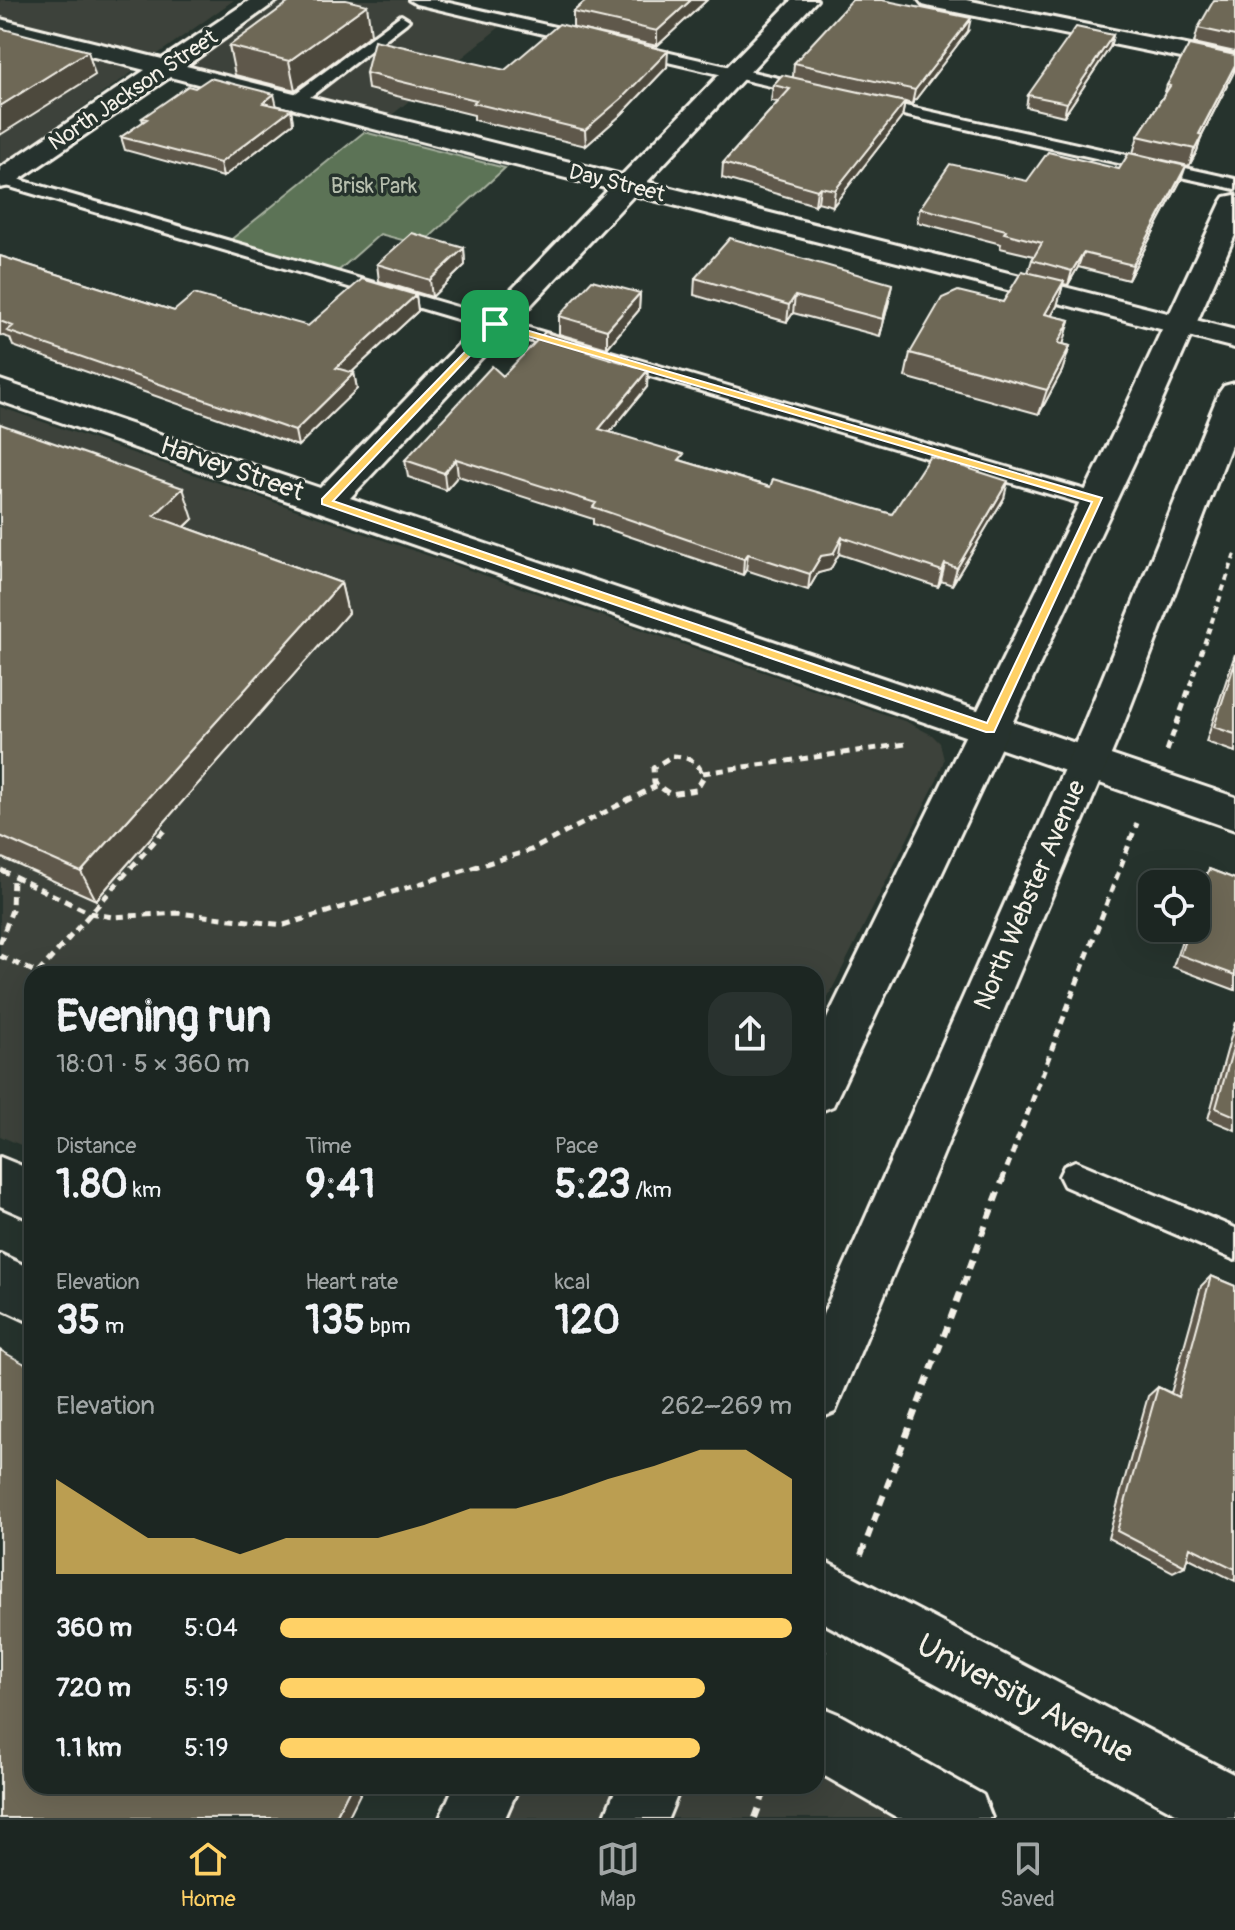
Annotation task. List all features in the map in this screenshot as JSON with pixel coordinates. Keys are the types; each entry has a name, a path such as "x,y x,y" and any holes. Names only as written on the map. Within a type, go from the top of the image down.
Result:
{"street":[{"name":"North Jackson Street","path":"1,180 266,0"},
{"path":"326,502 805,0"},
{"path":"931,0 1235,62"},
{"name":"Day Street","path":"0,26 1235,339"},
{"path":"824,1074 1181,326 1235,203"},
{"name":"Harvey Street","path":"0,390 1235,814"},
{"name":"North Webster Avenue","path":"824,1374 1087,764 1235,393"},
{"path":"0,1180 24,1192"},
{"path":"0,1280 24,1293"},
{"name":"University Avenue","path":"829,1594 1235,1810"},
{"path":"824,1741 960,1818"},
{"path":"472,1818 483,1794"},
{"path":"636,1818 646,1794"}],"lane":[{"path":"416,0 1235,184"},
{"path":"295,101 401,20"},
{"path":"1,180 1098,501"},
{"path":"1075,1176 1235,1244"}],"path":[{"path":"824,1624 829,1594 1152,786 1235,554"},
{"path":"703,773 911,743"},
{"path":"665,757 689,757 703,773 700,785 688,793 670,795 656,786 651,773 658,761 665,757"},
{"path":"1,870 90,913 112,917 178,913 284,925 531,850 656,786"},
{"path":"44,966 167,827"},
{"path":"0,943 10,926 15,899 13,876"},
{"path":"0,956 24,967"},
{"path":"755,1818 764,1794"}],"shaded area":[{"path":"0,0 234,0 0,166"},
{"path":"266,0 416,0 507,21 382,123 166,68"},
{"path":"0,407 907,722 932,735 940,743 944,760 937,780 824,1005 824,966 24,966 24,1146 0,1136"},
{"path":"824,1741 960,1818 472,1818 483,1794 824,1794"}],"green space":[{"name":"Brisk Park","path":"364,132 505,168 421,245 380,234 336,273 228,242"}],"building":[{"path":"292,0 346,0 367,5 289,61 229,46"},
{"path":"587,0 691,0 657,31 573,12"},
{"path":"852,0 882,0 971,18 915,90 794,63"},
{"path":"1214,0 1235,0 1235,36 1198,28"},
{"path":"559,24 668,51 585,130 366,73 374,40 505,70"},
{"path":"1076,27 1113,35 1067,103 1028,95"},
{"path":"0,28 88,51 0,106"},
{"path":"1189,45 1235,55 1235,65 1199,134 1202,135 1195,149 1138,136 1170,86 1167,85"},
{"path":"782,75 905,102 835,190 820,187 817,190 723,163 790,89 773,85"},
{"path":"210,78 274,94 263,103 291,109 220,163 121,137 188,86 195,88"},
{"path":"1048,152 1119,169 1129,153 1186,166 1133,265 1083,253 1072,271 1032,260 1042,243 1004,233 1006,230 920,208 950,164 1027,181"},
{"path":"412,233 464,248 430,280 377,264"},
{"path":"730,238 892,284 883,319 795,296 789,305 695,278"},
{"path":"0,256 174,311 194,294 308,326 362,279 416,295 336,368 354,373 295,431 7,331 13,326 0,321"},
{"path":"1022,271 1064,281 1045,314 1070,320 1058,343 1070,346 1047,390 910,353 942,298 958,291 1003,302"},
{"path":"592,280 640,293 607,330 559,316"},
{"path":"545,332 594,346 588,352 648,370 599,429 684,454 679,460 770,487 773,479 892,514 930,456 1008,481 957,568 945,564 942,571 842,537 833,554 821,556 810,574 748,554 744,559 593,507 596,503 456,459 444,473 405,460 492,366 503,376"},
{"path":"0,424 183,488 154,516 341,583 81,872 0,836"},
{"path":"1235,663 1235,734 1214,727"},
{"path":"1209,870 1235,879 1235,975 1180,955 1184,942 1210,942"},
{"path":"1235,1041 1235,1116 1216,1108"},
{"path":"1211,1276 1235,1286 1235,1569 1190,1547 1185,1566 1117,1531 1158,1387 1178,1397"},
{"path":"0,1350 24,1364 24,1794 347,1794 335,1818 0,1818"}],"route":[{"path":"495,324 1098,501 990,729 326,502 495,324"}]}
